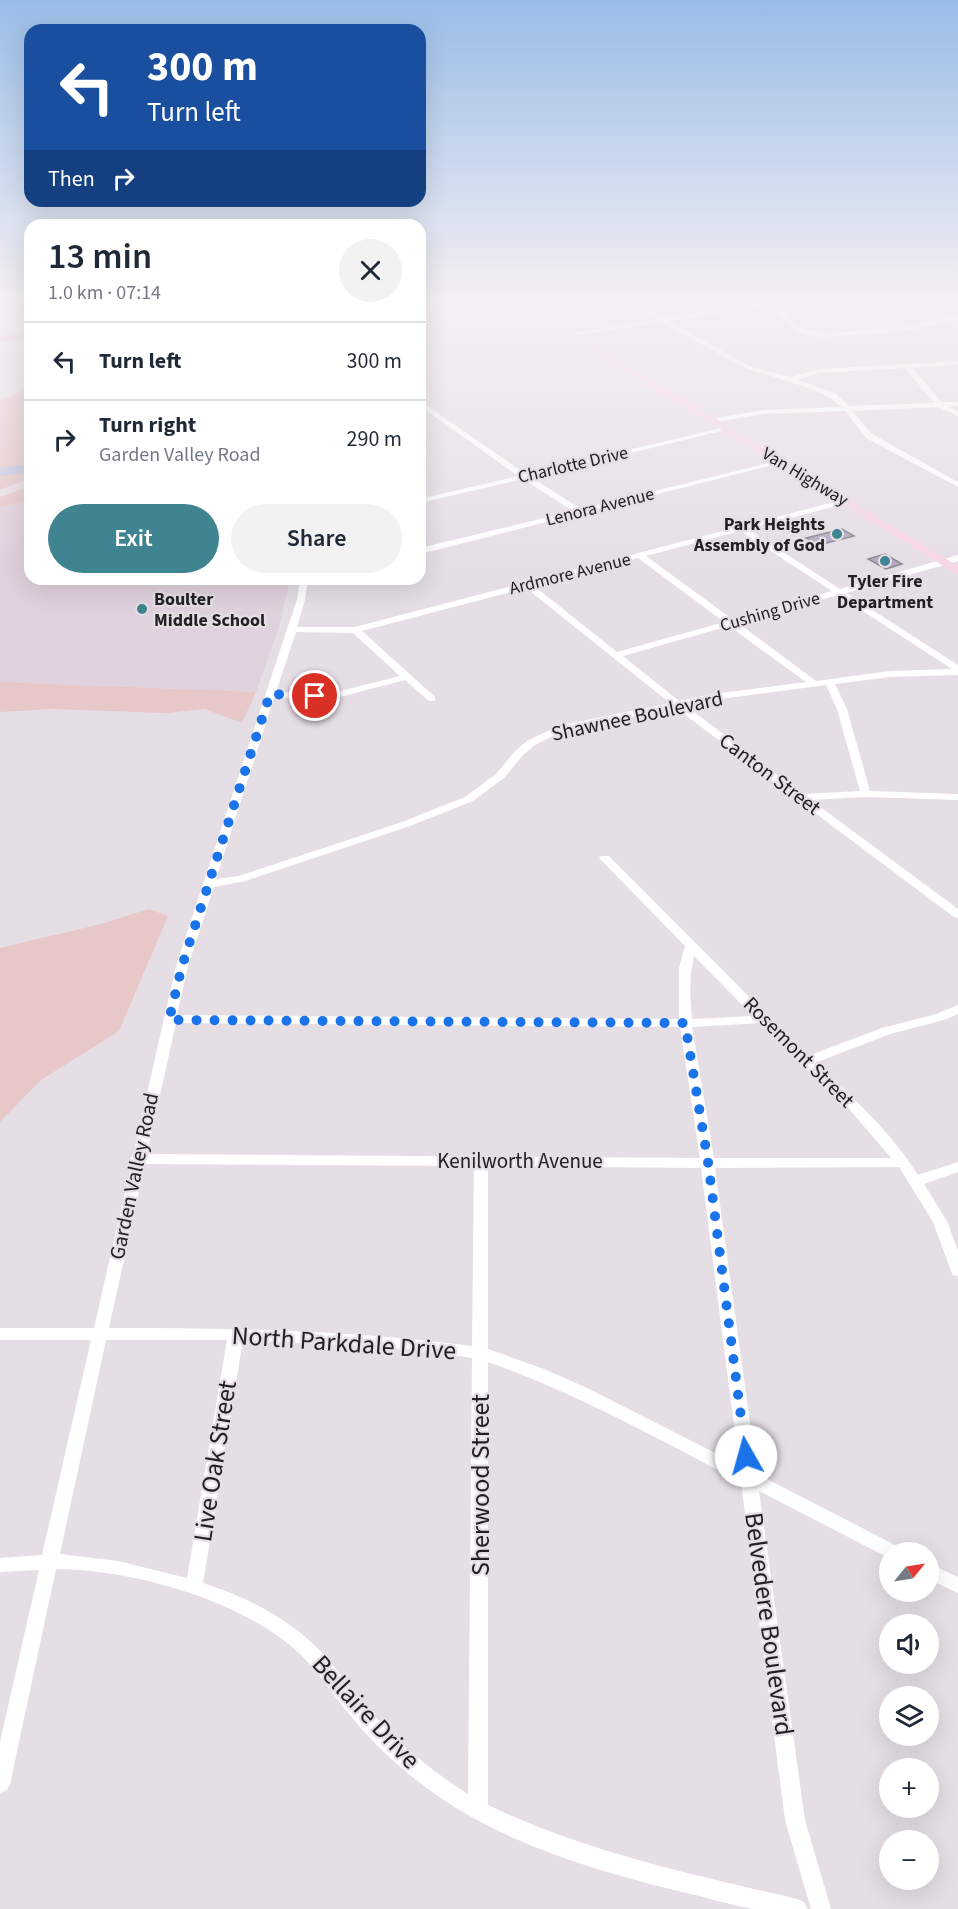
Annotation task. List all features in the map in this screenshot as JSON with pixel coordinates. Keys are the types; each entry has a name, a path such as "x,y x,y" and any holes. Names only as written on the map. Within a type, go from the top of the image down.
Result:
{"main road":[{"name":"Van Highway","path":"658,387 958,571"}],"street":[{"path":"810,387 832,395 869,436 958,485"},
{"path":"925,387 940,405 958,414"},
{"path":"713,421 758,413 958,404"},
{"path":"426,407 580,512"},
{"name":"Charlotte Drive","path":"426,500 726,429"},
{"name":"Lenora Avenue","path":"426,550 781,462"},
{"name":"Ardmore Avenue","path":"292,629 320,632 355,630 845,501"},
{"path":"742,529 958,671"},
{"path":"640,556 813,683"},
{"name":"Cushing Drive","path":"616,655 958,558"},
{"name":"Garden Valley Road","path":"0,1784 137,1159 182,966 292,629 303,585"},
{"name":"Canton Street","path":"528,585 798,797 958,915"},
{"path":"355,630 432,699"},
{"name":"Shawnee Boulevard","path":"208,884 241,879 448,808 487,787 500,776 519,753 543,736 583,723 676,703 813,683 890,674 958,671"},
{"path":"270,694 332,696 407,677"},
{"path":"830,681 842,709 866,794"},
{"path":"798,797 866,794 958,797"},
{"name":"Rosemont Street","path":"605,858 806,1062 855,1107 903,1162 917,1180 940,1221 958,1271"},
{"name":"Belvedere Boulevard","path":"691,945 685,961 685,1023 708,1162 795,1820 821,1909"},
{"path":"806,1062 886,1032 940,1017 958,1009"},
{"path":"169,1020 685,1023 765,1019"},
{"name":"Kenilworth Avenue","path":"137,1159 903,1162"},
{"name":"Sherwood Street","path":"478,1810 481,1161"},
{"path":"917,1180 958,1167"},
{"name":"North Parkdale Drive","path":"0,1334 99,1336 236,1334 407,1343 481,1353 538,1373 579,1391 879,1545"},
{"name":"Live Oak Street","path":"194,1587 236,1334"},
{"name":"Bellaire Drive","path":"0,1565 48,1562 90,1563 194,1587 244,1607 275,1624 308,1649 357,1710 399,1754 445,1790 478,1810 555,1846 624,1867 797,1909"},
{"path":"939,1575 958,1584"}],"shaded area":[{"path":"24,390 24,480 0,490 0,401"},
{"path":"24,488 24,502 0,507 0,497"},
{"name":"Boulter Middle School","path":"24,502 24,585 289,585 279,627 256,692 0,682 0,507"},
{"path":"0,682 256,692 242,723 205,709 166,713 51,709 0,712"},
{"path":"149,909 168,916 119,1031 41,1080 0,1122 0,948 101,924"}],"building":[{"name":"Park Heights Assembly of God","path":"842,529 854,536 819,545 806,538"},
{"name":"Tyler Fire Department","path":"885,554 902,564 886,569 868,559"}],"waterway":[{"path":"0,472 24,469"}],"place":[{"name":"Park Heights Assembly of God","path":"837,534"},
{"name":"Tyler Fire Department","path":"885,561"},
{"name":"Boulter Middle School","path":"142,609"}],"route":[{"path":"315,696 270,694 182,966 169,1020 685,1023 708,1162 746,1456"}]}
